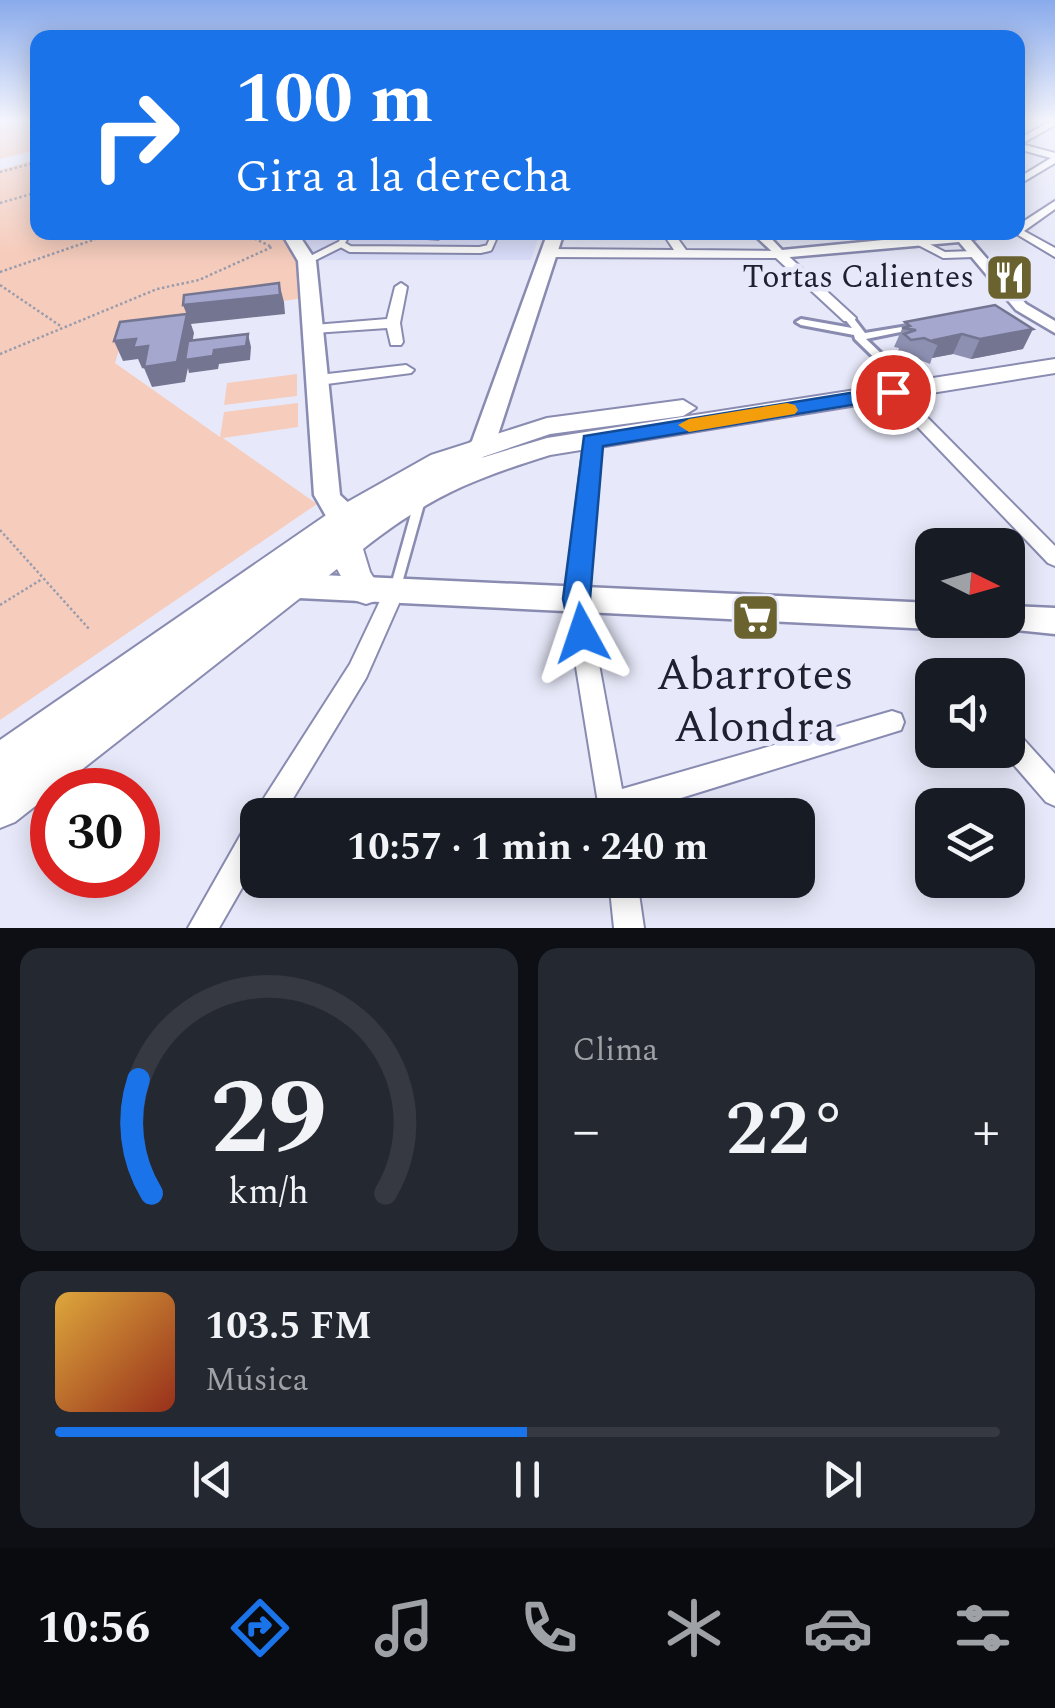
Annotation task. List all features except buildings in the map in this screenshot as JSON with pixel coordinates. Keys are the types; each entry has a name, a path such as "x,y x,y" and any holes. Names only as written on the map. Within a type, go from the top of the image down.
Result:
{"main road":[{"path":"294,240 308,261 327,495 352,532 355,578 380,592"},
{"path":"432,487 483,444 552,243"},
{"path":"0,763 257,580 432,487 498,460 546,447 898,386 1055,353"},
{"path":"0,806 292,588 352,532 441,461 547,426 1055,366"},
{"path":"257,580 292,588 915,615"},
{"path":"1025,620 1055,621"}],"street":[{"path":"1026,164 1040,168"},
{"path":"1025,178 1046,164"},
{"path":"1025,226 1055,204"},
{"path":"1025,235 1055,253"},
{"path":"672,240 682,253"},
{"path":"765,240 849,318 898,386 1055,558"},
{"path":"552,243 682,253 779,254 930,240"},
{"path":"963,240 1014,305 1055,328"},
{"path":"396,342 393,323 400,287"},
{"path":"1014,305 1055,319"},
{"path":"800,322 859,335 931,324"},
{"path":"314,329 393,323"},
{"path":"319,380 406,370"},
{"path":"592,441 576,599 610,798"},
{"path":"279,798 358,671 380,592"},
{"path":"650,798 892,722"},
{"path":"1025,759 1055,793"},
{"path":"203,928 240,863"},
{"path":"625,898 629,928"}],"lane":[{"path":"308,261 343,240"},
{"path":"340,244 350,248 480,250 489,248 492,240"},
{"path":"919,242 944,255 974,254"},
{"path":"380,592 432,487"}],"path":[{"path":"0,172 29,164"},
{"path":"0,203 30,194"},
{"path":"0,272 93,240"},
{"path":"0,354 157,289 199,280 272,247 258,240"},
{"path":"0,284 63,328"},
{"path":"0,530 90,630"},
{"path":"0,605 44,579"}],"shaded area":[{"path":"30,164 30,240 288,240 301,256 305,298 128,321 115,363 220,437 224,412 298,403 298,427 223,438 317,504 0,720 0,170"},
{"path":"296,240 538,240 531,260 310,260"},
{"path":"297,374 297,396 224,405 227,383"}],"slow traffic":[{"path":"689,425 787,410"}],"place":[{"name":"Tortas Calientes","path":"1009,277"},
{"name":"Abarrotes Alondra","path":"755,617"}],"route":[{"path":"582,633 576,599 592,441 893,392"}]}
